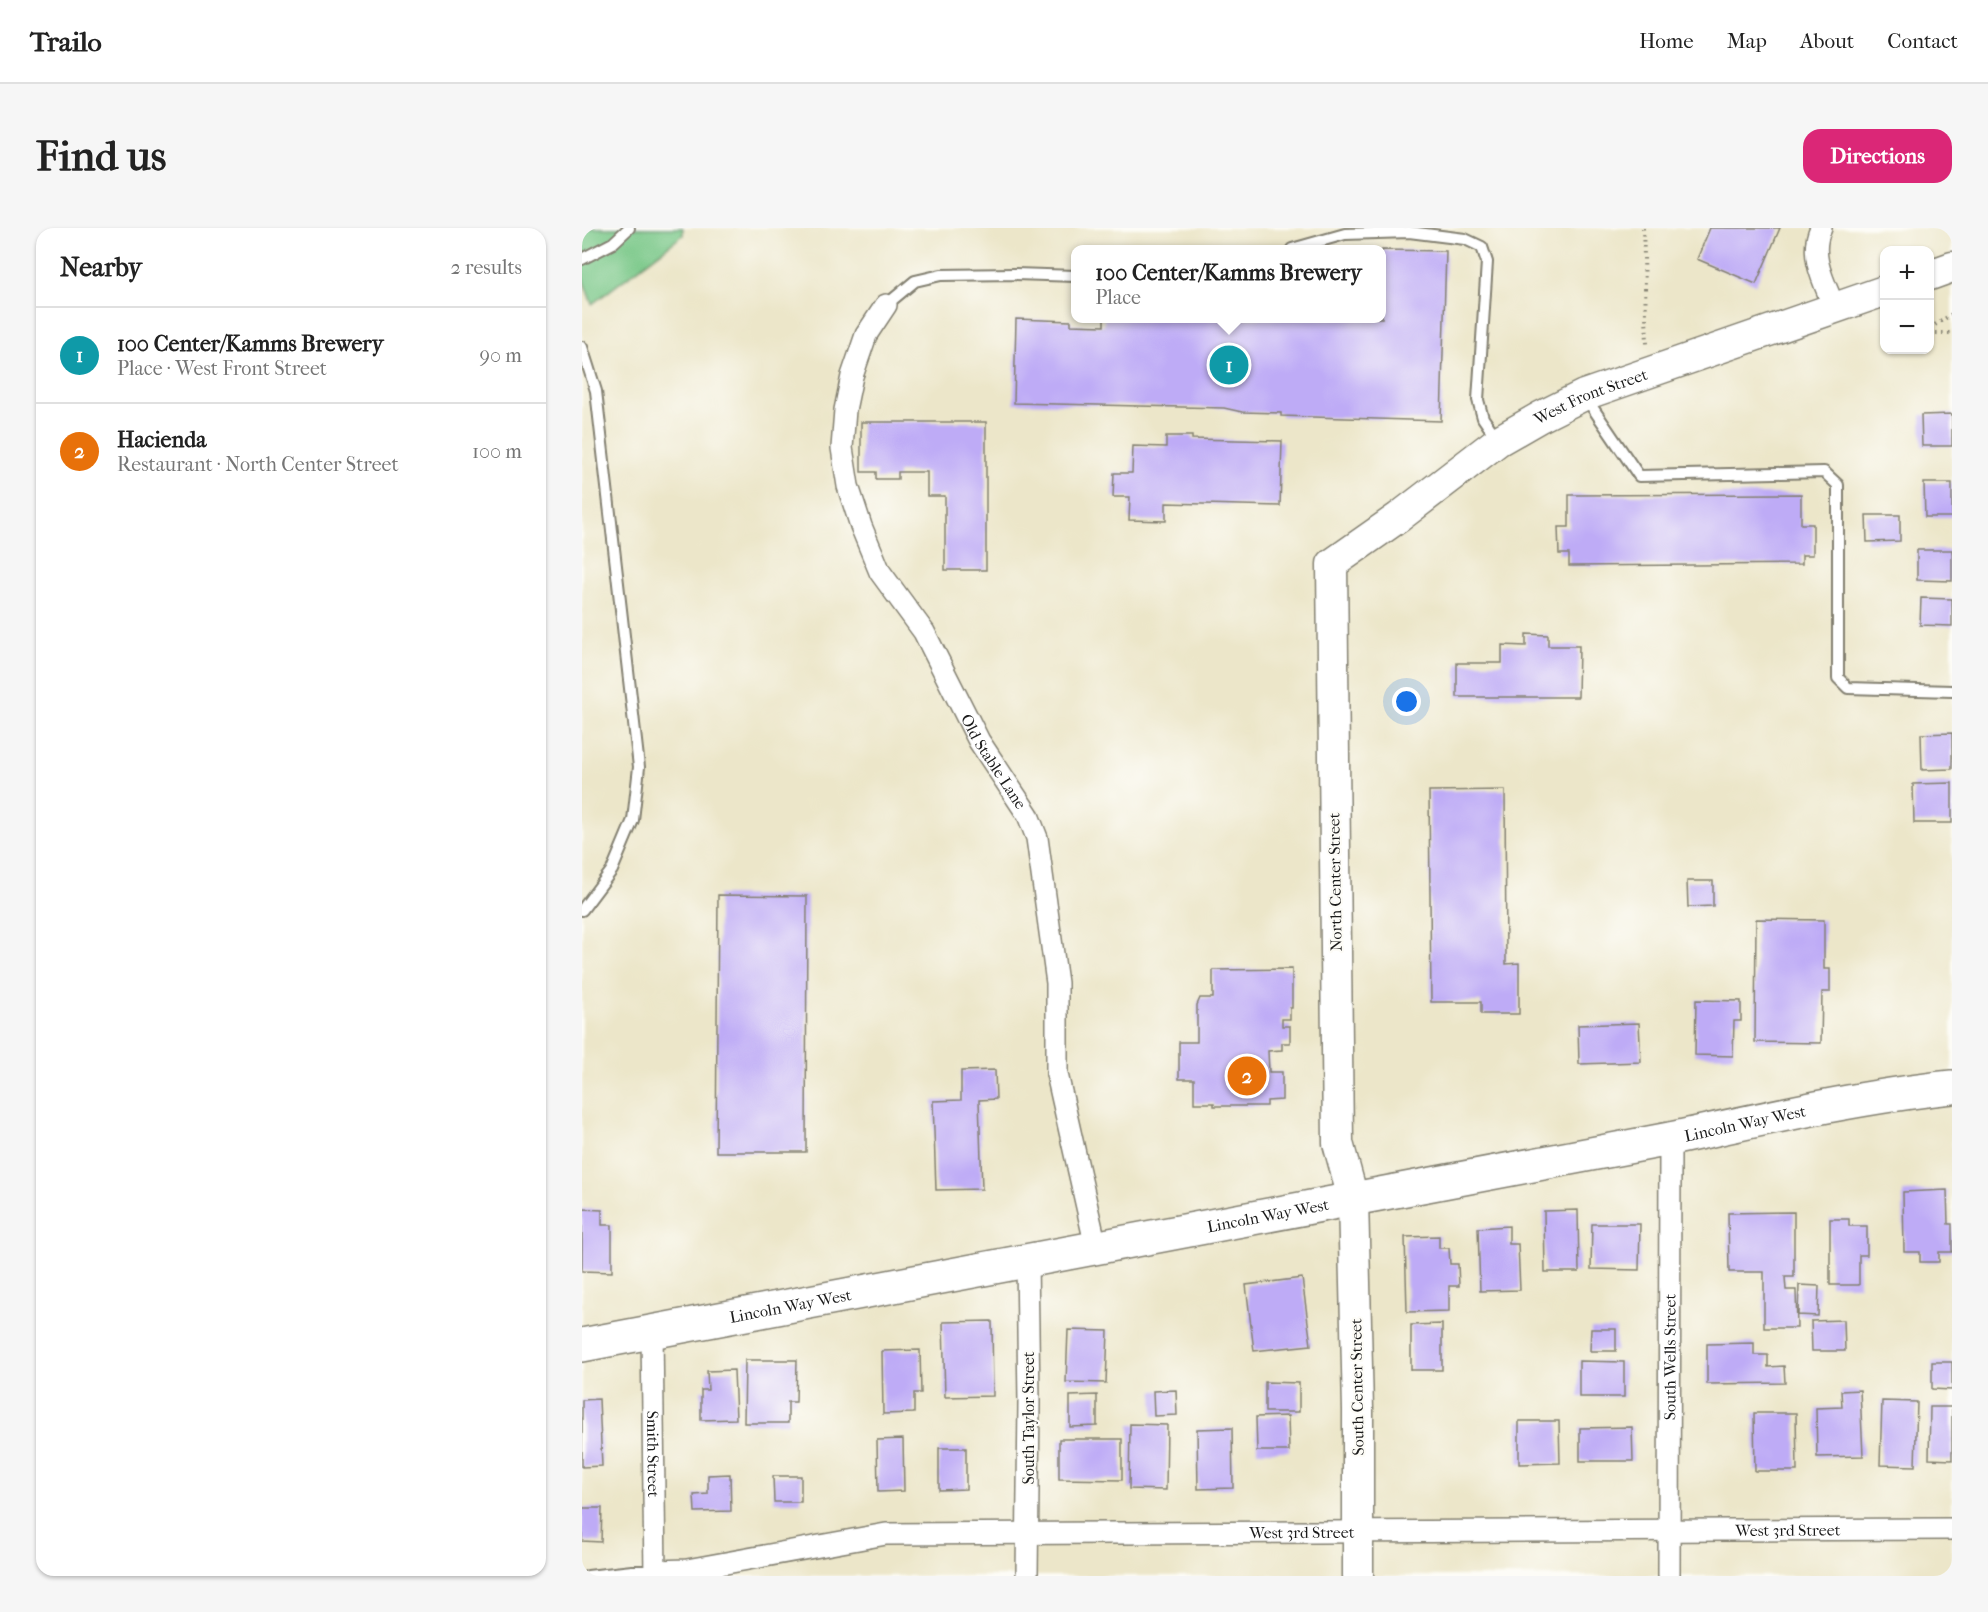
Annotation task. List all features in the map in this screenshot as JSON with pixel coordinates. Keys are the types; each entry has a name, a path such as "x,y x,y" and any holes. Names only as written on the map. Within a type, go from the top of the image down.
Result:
{"main road":[{"name":"Lincoln Way West","path":"582,1345 1839,1104 1952,1087"}],"street":[{"path":"1821,228 1817,237 1817,266 1835,309"},
{"path":"1934,273 1952,267"},
{"name":"West Front Street","path":"1332,564 1399,517 1498,441 1584,395 1880,292"},
{"name":"Old Stable Lane","path":"886,305 866,335 852,376 845,410 842,448 848,486 880,572 924,632 979,741 1028,815 1037,838 1057,983 1058,1074 1096,1247"},
{"name":"North Center Street","path":"1332,564 1338,1143 1353,1198"},
{"name":"South Wells Street","path":"1670,1138 1670,1576"},
{"name":"South Center Street","path":"1353,1198 1358,1576"},
{"name":"South Taylor Street","path":"1027,1260 1029,1402 1027,1576"},
{"name":"Smith Street","path":"652,1332 655,1573"},
{"name":"West 3rd Street","path":"655,1573 687,1570 886,1534 1952,1529"}],"lane":[{"path":"582,259 613,243 630,228"},
{"path":"1306,245 1345,234 1409,232 1465,239 1482,248 1487,262 1478,400 1483,418 1498,441"},
{"path":"886,305 915,281 941,274 1071,276"},
{"path":"582,347 596,391 639,767 633,820 612,870 582,910"},
{"path":"1584,395 1639,476 1824,472 1838,485 1838,678 1848,688 1952,691"},
{"path":"588,1576 632,1571 655,1573"}],"path":[{"path":"1643,228 1646,341"},
{"path":"1934,325 1952,314"},
{"path":"1934,333 1952,333"}],"green space":[{"path":"582,228 683,228 683,235 592,304 582,277"}],"building":[{"path":"1710,228 1780,228 1756,284 1697,259"},
{"path":"1386,250 1446,251 1441,421 1281,416 1281,413 1242,412 1224,408 1014,403 1016,319 1071,321 1071,325 1104,326 1104,323 1386,323"},
{"path":"1952,414 1952,446 1922,446 1921,415"},
{"path":"861,422 986,422 986,570 945,570 945,496 927,496 927,472 898,472 898,479 876,479 876,472 861,472"},
{"path":"1166,436 1192,436 1192,439 1282,441 1280,506 1166,503 1166,521 1129,520 1130,497 1113,497 1114,473 1132,473 1133,446 1166,447"},
{"path":"1924,483 1952,483 1952,517 1925,517"},
{"path":"1801,494 1801,524 1813,524 1813,555 1802,555 1802,564 1569,566 1569,554 1559,554 1558,527 1569,527 1569,495"},
{"path":"1866,515 1900,515 1900,541 1867,542"},
{"path":"1917,550 1952,550 1952,581 1917,580"},
{"path":"1921,598 1952,599 1952,626 1920,625"},
{"path":"1526,634 1548,635 1548,646 1579,646 1578,697 1457,697 1457,663 1502,663 1502,645 1526,646"},
{"path":"1952,733 1952,769 1922,770 1921,734"},
{"path":"1952,783 1952,823 1914,823 1913,784"},
{"path":"1505,790 1506,964 1519,963 1519,1014 1481,1014 1481,1002 1431,1002 1429,791"},
{"path":"1687,881 1713,881 1713,906 1688,907"},
{"path":"718,895 807,896 806,1152 716,1152"},
{"path":"1756,919 1824,920 1824,969 1830,969 1830,992 1822,992 1821,1043 1755,1042"},
{"path":"1292,969 1290,1019 1282,1019 1282,1026 1290,1026 1290,1043 1282,1043 1282,1050 1268,1051 1269,1072 1282,1072 1282,1100 1267,1101 1267,1106 1214,1106 1214,1103 1194,1103 1194,1079 1179,1079 1179,1042 1197,1042 1197,1005 1200,998 1213,998 1213,970"},
{"path":"1696,1000 1741,1001 1741,1021 1734,1021 1733,1056 1695,1055"},
{"path":"1639,1023 1641,1062 1579,1064 1578,1025"},
{"path":"995,1070 996,1099 979,1100 982,1189 936,1190 933,1101 961,1100 961,1071"},
{"path":"1947,1190 1948,1224 1952,1224 1952,1252 1939,1252 1939,1262 1920,1262 1920,1252 1904,1252 1903,1192"},
{"path":"582,1209 602,1210 602,1225 612,1225 612,1272 582,1271"},
{"path":"1578,1210 1579,1272 1545,1272 1544,1211"},
{"path":"1794,1212 1794,1277 1785,1277 1786,1290 1796,1290 1797,1328 1764,1328 1764,1272 1729,1272 1728,1213"},
{"path":"1830,1219 1849,1219 1849,1226 1867,1226 1867,1255 1859,1255 1859,1285 1830,1285"},
{"path":"1592,1224 1640,1224 1639,1270 1591,1269"},
{"path":"1509,1226 1509,1244 1518,1244 1520,1290 1480,1291 1478,1228"},
{"path":"1439,1236 1439,1248 1449,1248 1450,1264 1458,1264 1459,1286 1449,1286 1449,1311 1407,1312 1405,1237"},
{"path":"1302,1278 1311,1345 1254,1351 1246,1285"},
{"path":"1799,1285 1819,1286 1818,1316 1798,1315"},
{"path":"1844,1320 1845,1351 1812,1351 1811,1321"},
{"path":"992,1321 993,1396 945,1397 943,1322"},
{"path":"1442,1324 1442,1370 1411,1370 1411,1325"},
{"path":"1591,1329 1616,1329 1616,1351 1590,1351"},
{"path":"1068,1330 1108,1331 1106,1383 1066,1382"},
{"path":"1754,1343 1754,1355 1768,1355 1768,1367 1784,1366 1785,1383 1707,1384 1707,1344"},
{"path":"920,1350 921,1393 914,1393 914,1413 883,1414 882,1351"},
{"path":"745,1360 797,1360 796,1402 788,1402 788,1423 744,1423"},
{"path":"1579,1361 1624,1362 1624,1397 1579,1397"},
{"path":"1932,1362 1952,1362 1952,1390 1932,1389"},
{"path":"734,1370 736,1419 701,1420 701,1390 708,1390 707,1371"},
{"path":"1265,1382 1299,1383 1299,1412 1265,1412"},
{"path":"1176,1390 1177,1415 1154,1416 1153,1391"},
{"path":"1860,1390 1863,1456 1817,1457 1816,1408 1842,1407 1841,1391"},
{"path":"1097,1395 1097,1426 1070,1427 1070,1396"},
{"path":"599,1399 602,1466 582,1467 582,1400"},
{"path":"1882,1401 1917,1402 1915,1466 1880,1465"},
{"path":"1930,1407 1952,1407 1952,1460 1929,1459"},
{"path":"1754,1413 1796,1413 1797,1471 1755,1471"},
{"path":"1288,1416 1289,1451 1257,1451 1256,1417"},
{"path":"1519,1421 1559,1421 1560,1463 1519,1464"},
{"path":"1130,1424 1167,1425 1166,1490 1129,1489"},
{"path":"1632,1427 1633,1461 1580,1461 1580,1428"},
{"path":"1232,1428 1233,1488 1198,1489 1197,1429"},
{"path":"903,1439 904,1491 878,1492 877,1440"},
{"path":"1059,1439 1122,1439 1122,1480 1059,1479"},
{"path":"939,1448 966,1448 966,1489 939,1490"},
{"path":"730,1474 731,1511 695,1512 694,1495 708,1494 708,1475"},
{"path":"773,1476 801,1476 801,1502 774,1502"},
{"path":"582,1508 602,1508 601,1542 582,1541"}],"place":[{"name":"100 Center/Kamms Brewery","path":"1229,365"},
{"name":"Hacienda","path":"1247,1076"}]}
